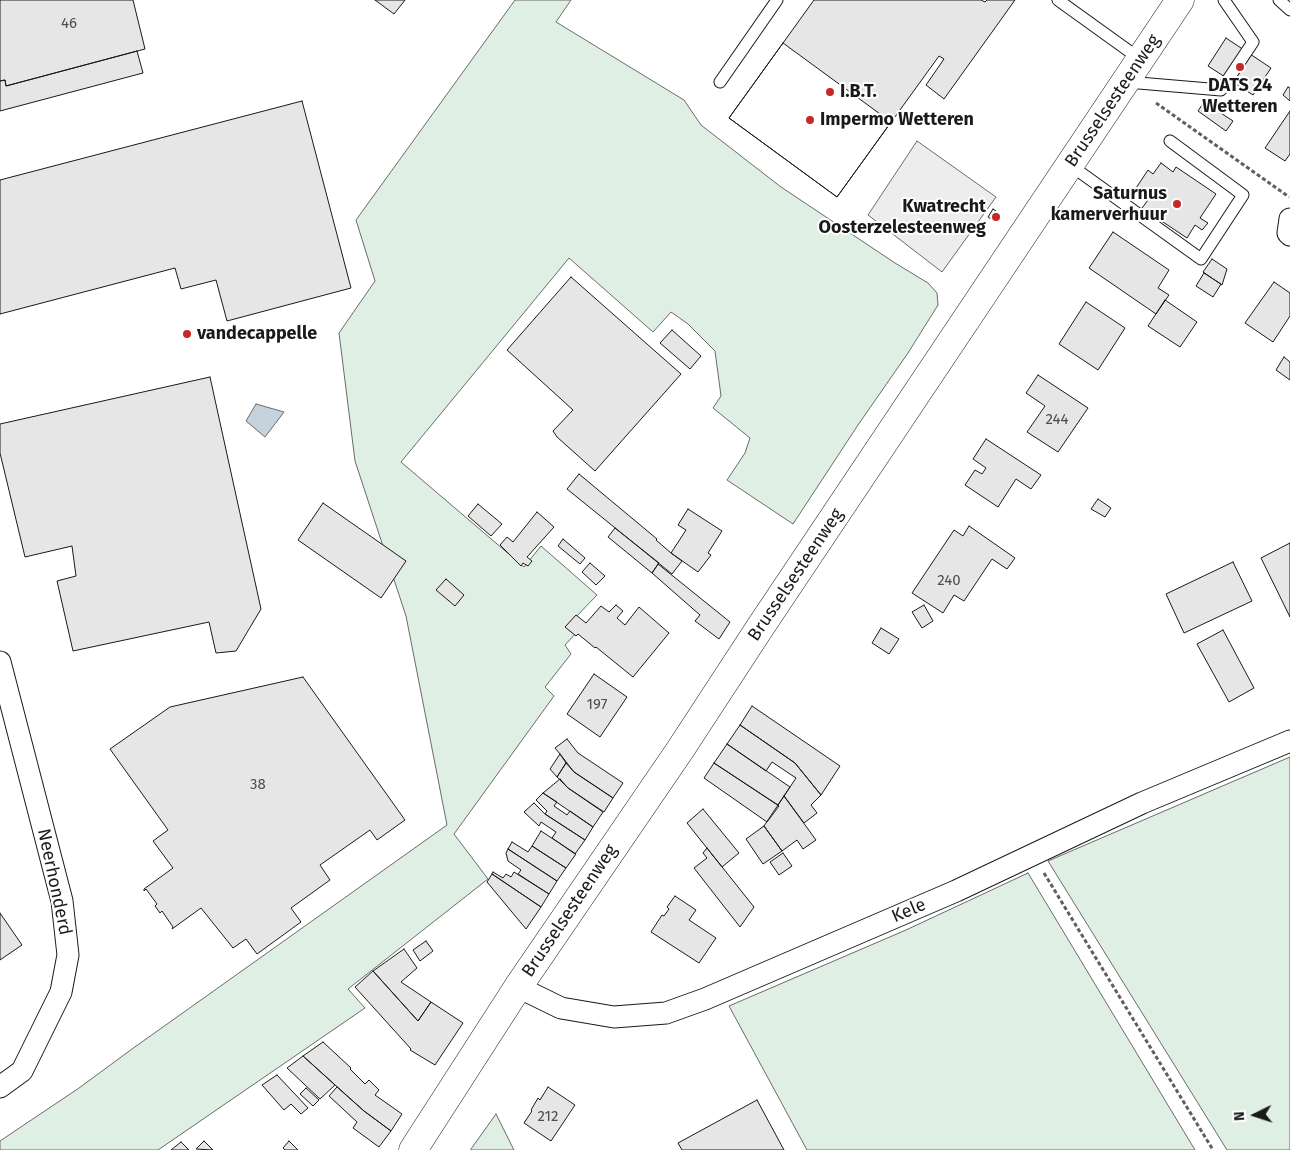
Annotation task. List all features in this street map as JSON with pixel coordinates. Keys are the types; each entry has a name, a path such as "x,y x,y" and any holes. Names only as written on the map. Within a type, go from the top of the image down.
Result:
{"main road":[{"name":"Brusselsesteenweg","path":"413,1150 518,987 680,750 1180,0"}],"street":[{"path":"1290,219 1288,233 1290,235"},
{"name":"Neerhonderd","path":"0,662 62,902 68,955 62,992 22,1071 0,1087"},
{"name":"Kele","path":"518,987 561,1008 614,1017 666,1013 723,992 956,891 1142,803 1290,741"}],"lane":[{"path":"720,82 777,0"},
{"path":"1058,0 1140,59"},
{"path":"1125,82 1221,90 1253,42 1224,0"},
{"path":"1279,0 1290,10"},
{"path":"1070,165 1201,259 1243,194 1170,141"}],"path":[{"path":"1125,82 1290,197"},
{"path":"1033,855 1213,1150"}],"green space":[{"path":"515,0 571,0 556,22 684,100 701,125 781,187 928,283 937,293 938,305 793,524 727,480 745,453 750,438 713,408 721,396 715,351 688,324 671,312 653,332 569,258 401,462 524,567 541,546 597,595 572,621 580,629 565,645 571,654 545,687 554,696 454,834 488,879 348,989 365,1008 158,1150 0,1150 0,1141 79,1088 447,825 406,616 355,461 339,333 375,281 356,220"},
{"path":"1290,757 1290,1150 1227,1150 1048,861"},
{"path":"1028,873 1195,1150 807,1150 729,1006 906,930"},
{"path":"496,1114 514,1150 471,1150 471,1149"}],"shaded area":[{"path":"917,141 996,197 942,272 868,215"},
{"path":"256,404 284,412 265,437 246,421"}],"building":[{"path":"0,0 133,0 145,49 6,86 5,80 0,81"},
{"path":"375,0 405,0 394,14"},
{"name":"I.B.T.","path":"814,0 981,0 985,2 987,0 1015,0 944,99 926,85 944,59 939,56 837,197 729,118"},
{"name":"DATS 24 Wetteren","path":"1226,38 1271,68 1253,95 1208,66"},
{"name":"Impermo Wetteren","path":"783,43 891,122 837,197 729,118"},
{"path":"137,51 143,73 0,111 0,81 5,80 6,86"},
{"path":"1288,87 1290,88 1290,101 1283,95"},
{"path":"302,101 351,288 227,321 216,280 181,289 175,268 0,314 0,180"},
{"path":"1204,102 1233,121 1226,131 1198,111"},
{"path":"1290,111 1290,154 1285,161 1265,148"},
{"name":"Saturnus kamerverhuur","path":"1161,163 1173,172 1176,167 1216,194 1200,218 1208,223 1202,230 1195,225 1187,238 1142,208 1148,200 1134,191 1148,170 1153,174"},
{"path":"993,209 996,211 991,219 988,217"},
{"path":"1113,232 1169,270 1158,288 1169,295 1156,314 1089,268"},
{"path":"1212,259 1227,269 1222,285 1203,272"},
{"path":"1204,273 1221,284 1213,297 1196,286"},
{"path":"571,277 681,374 595,471 557,437 553,431 573,410 507,350"},
{"path":"1274,282 1290,293 1290,316 1273,342 1245,323"},
{"path":"1165,300 1197,322 1180,347 1148,326"},
{"path":"1086,302 1125,328 1098,370 1059,344"},
{"path":"672,330 701,356 690,369 660,343"},
{"path":"1284,357 1290,362 1290,380 1276,370"},
{"path":"1038,375 1088,408 1058,452 1027,432 1045,406 1026,393"},
{"path":"210,377 261,609 236,651 216,653 209,622 73,651 57,581 76,576 72,546 25,557 0,453 0,424"},
{"path":"986,439 1041,475 1031,489 1016,479 998,507 965,485 975,470 982,474 986,468 973,459"},
{"path":"579,474 682,561 672,574 567,489"},
{"path":"1098,499 1111,508 1105,517 1091,509"},
{"path":"323,503 406,561 381,598 298,540"},
{"path":"478,504 502,524 491,536 468,516"},
{"path":"688,509 722,531 708,553 711,555 698,572 671,553 686,530 678,525"},
{"path":"537,512 554,527 527,557 532,561 528,566 523,563 521,566 500,545 507,537 513,542"},
{"path":"969,526 1015,558 1007,569 992,559 964,601 954,595 943,613 912,593 954,530 963,536"},
{"path":"615,528 659,563 652,573 608,537"},
{"path":"563,539 585,558 580,564 558,546"},
{"path":"1290,543 1290,617 1261,558"},
{"path":"1233,562 1252,601 1184,633 1166,594"},
{"path":"590,563 605,576 596,585 582,572"},
{"path":"658,564 730,622 719,639 695,621 700,615 652,573"},
{"path":"446,579 464,595 455,606 436,590"},
{"path":"616,605 623,611 617,618 625,625 639,607 669,633 633,677 596,647 578,634 576,636 565,627 576,615 586,623 601,606 609,612"},
{"path":"924,605 933,621 922,628 912,612"},
{"path":"881,628 899,639 889,654 872,643"},
{"path":"1223,630 1254,688 1229,702 1197,644"},
{"path":"594,674 627,697 600,737 567,714"},
{"path":"303,677 405,820 377,840 370,830 320,865 330,880 291,908 301,922 257,954 246,939 233,948 201,908 172,929 173,927 162,911 160,913 155,906 157,904 146,889 144,891 144,889 173,868 153,841 168,830 110,749 170,707"},
{"path":"752,706 840,766 821,795 795,763 740,725"},
{"path":"740,725 795,763 821,795 811,805 817,813 804,823 784,796 796,778 772,762 766,771 727,744"},
{"path":"567,739 578,753 623,783 613,798 574,772 555,748"},
{"path":"727,744 790,787 778,805 714,763"},
{"path":"560,754 566,763 557,777 550,769"},
{"path":"566,763 574,772 613,798 604,812 568,788 557,777"},
{"path":"714,763 779,806 767,822 704,778"},
{"path":"560,779 568,788 603,812 593,827 543,793"},
{"path":"543,793 557,802 554,806 567,815 570,811 593,827 585,840 545,814 547,811 536,800"},
{"path":"784,796 816,840 803,849 797,840 782,851 764,826"},
{"path":"534,803 545,814 585,840 575,854 552,838 556,832 541,822 539,826 524,812"},
{"path":"703,809 739,853 722,867 687,823"},
{"path":"764,826 782,851 763,864 746,839"},
{"path":"541,831 576,854 566,868 532,846"},
{"path":"512,842 528,852 532,846 566,868 557,881 508,849"},
{"path":"707,848 754,907 740,927 694,868 707,858 703,853"},
{"path":"508,849 557,881 549,894 518,874 521,870 508,861 506,853"},
{"path":"783,853 792,866 779,875 770,862"},
{"path":"493,872 503,878 506,874 511,877 514,872 549,894 541,907 492,874"},
{"path":"492,874 541,907 526,929 487,882"},
{"path":"675,896 696,910 689,920 716,938 699,963 651,932 662,915 664,916 669,909 667,907"},
{"path":"0,913 22,945 0,960"},
{"path":"426,941 433,951 420,961 413,950"},
{"path":"404,949 417,968 401,982 431,1002 418,1021 373,971"},
{"path":"373,971 418,1021 431,1002 463,1023 435,1065 410,1050 355,987"},
{"path":"323,1042 365,1084 369,1080 379,1090 375,1095 402,1114 391,1131 364,1111 303,1056"},
{"path":"303,1056 335,1085 320,1099 287,1068"},
{"path":"277,1075 308,1108 301,1114 291,1104 284,1110 262,1085"},
{"path":"337,1087 364,1111 391,1131 379,1147 353,1128 357,1122 329,1096"},
{"path":"548,1087 575,1105 551,1141 524,1123 538,1098 540,1100"},
{"path":"306,1088 319,1100 313,1106 300,1094"},
{"path":"757,1100 784,1150 682,1150 678,1143"},
{"path":"204,1141 213,1150 196,1149"},
{"path":"289,1141 298,1150 285,1150 283,1148"},
{"path":"181,1142 189,1150 171,1150"}],"place":[{"name":"DATS 24 Wetteren","path":"1240,67"},
{"name":"I.B.T.","path":"830,92"},
{"name":"Impermo Wetteren","path":"810,120"},
{"name":"Saturnus kamerverhuur","path":"1177,204"},
{"name":"Kwatrecht Oosterzelesteenweg","path":"996,217"},
{"name":"vandecappelle","path":"187,334"}]}
